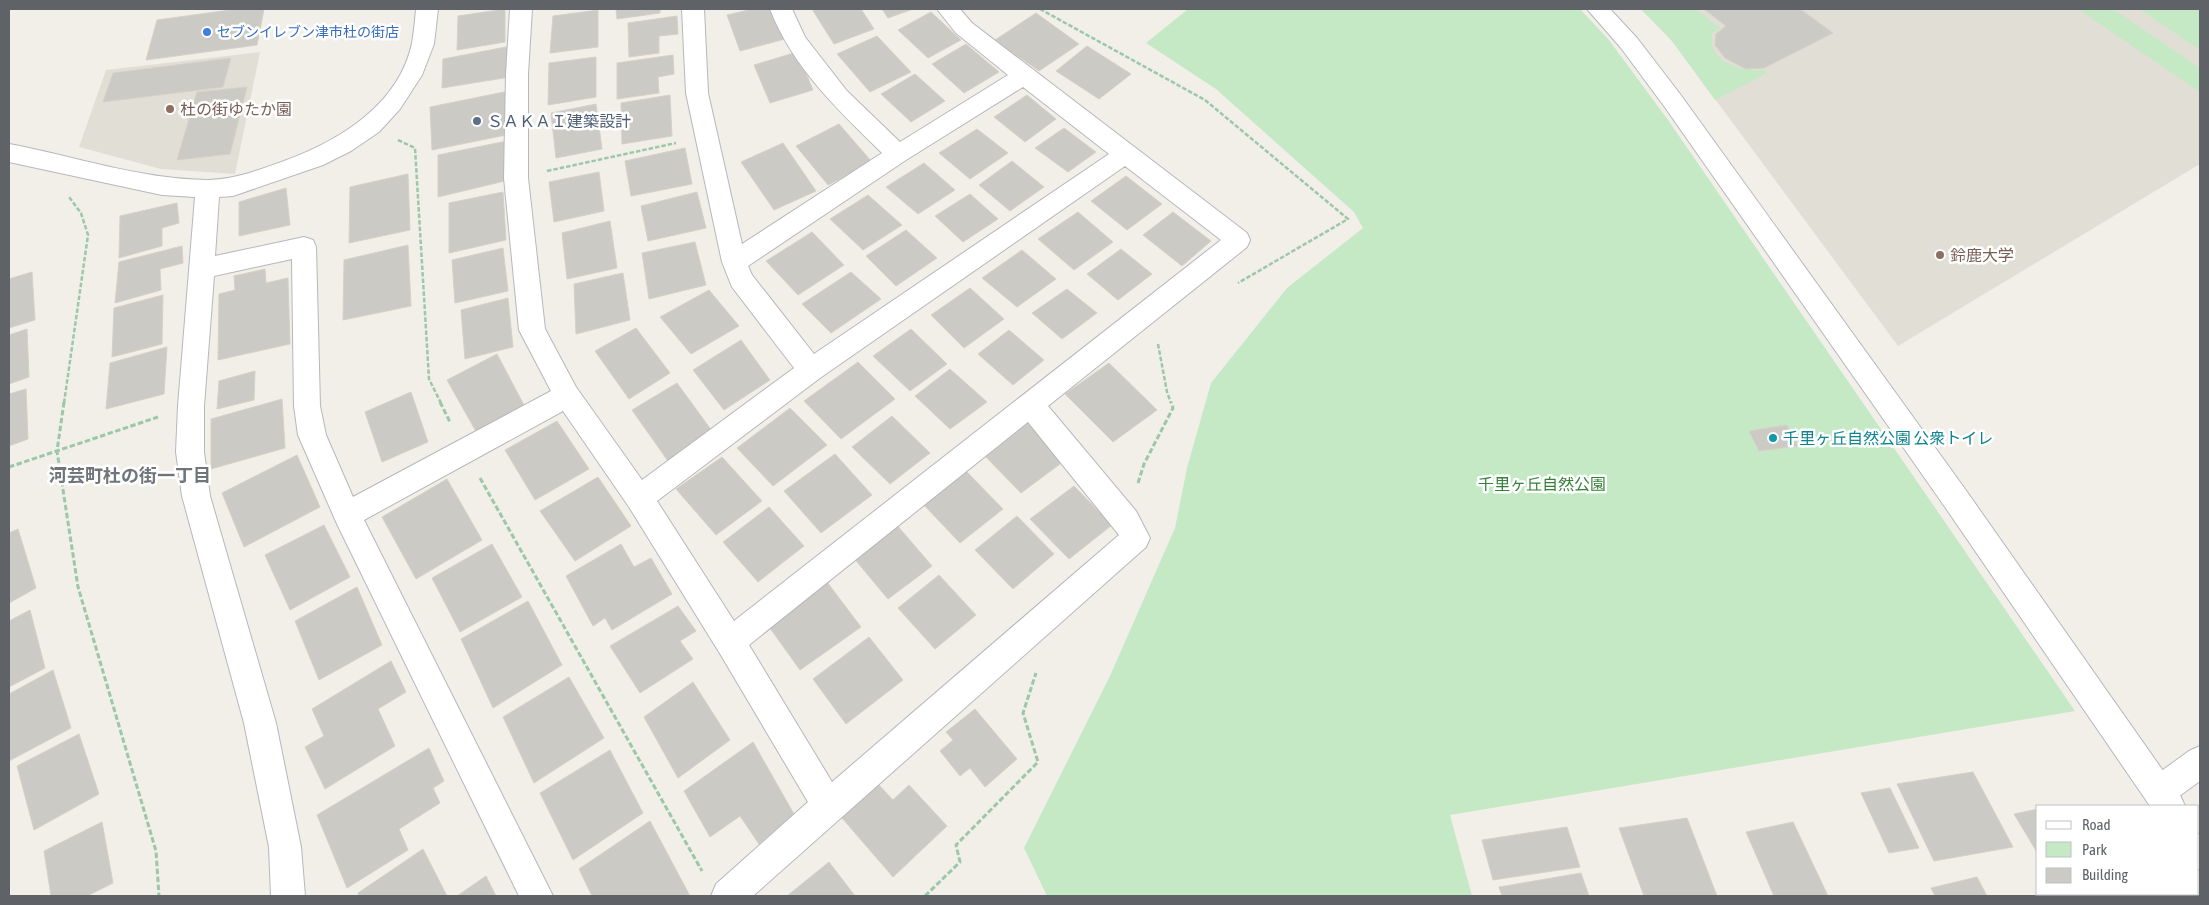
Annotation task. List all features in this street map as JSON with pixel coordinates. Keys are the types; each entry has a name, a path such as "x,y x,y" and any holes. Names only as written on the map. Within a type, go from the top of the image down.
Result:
{"street":[{"path":"9,153 162,186 208,189 248,182 316,159 343,145 371,126 392,102 411,75 423,44 427,9"},
{"path":"521,9 516,178 532,330 567,395 639,498 730,642 828,806"},
{"path":"693,9 697,93 734,262 741,280 811,370"},
{"path":"781,9 795,40 839,96 898,154"},
{"path":"730,642 1238,240 1024,76 964,28 948,9"},
{"path":"1598,9 1629,43 1672,100 2164,799 2200,762"},
{"path":"734,262 898,154 1024,76"},
{"path":"639,498 811,370 1126,154"},
{"path":"208,189 190,452 196,496 260,723 285,847 288,896"},
{"path":"202,269 304,247 306,406 312,435 347,516 536,896"},
{"path":"347,516 567,395"},
{"path":"717,888 828,806 1136,538 1126,520 1030,404"}],"path":[{"path":"1040,9 1205,100 1348,219 1231,287"},
{"path":"371,126 416,148 429,379 465,451 717,888"},
{"path":"516,178 705,136"},
{"path":"66,194 81,212 88,236 57,451 78,587 156,851 159,896"},
{"path":"1126,520 1144,464 1173,408 1167,392 1153,309"},
{"path":"9,467 136,424"},
{"path":"925,896 960,862 956,845 1038,762 1022,713 1044,652 1029,633"}],"shaded area":[{"name":"鈴鹿大学","path":"1641,9 2200,9 2200,164 1898,346 1672,41"},
{"name":"杜の街ゆたか園","path":"260,52 235,174 161,169 79,147 106,70"}],"green space":[{"name":"千里ヶ丘自然公園","path":"1188,9 1580,9 1609,40 1668,120 2075,711 1450,815 1472,896 1047,896 1024,848 1110,676 1175,528 1187,468 1211,383 1287,288 1363,228 1354,212 1216,89 1146,43"},
{"path":"1641,9 1695,9 1720,28 1712,33 1712,45 1720,58 1726,63 1741,69 1764,70 1767,73 1715,100 1672,41"},
{"path":"2078,9 2113,9 2200,68 2200,92"},
{"path":"2139,9 2200,9 2200,50"}],"building":[{"name":"セブンイレブン津市杜の街店","path":"237,9 264,9 257,45 146,60 157,20"},
{"path":"505,9 505,42 457,50 458,16"},
{"path":"616,9 660,9 660,13 617,19"},
{"path":"753,9 774,9 785,39 740,51 727,15"},
{"path":"812,9 861,9 874,29 834,44"},
{"path":"882,9 913,9 888,18"},
{"path":"1704,9 1800,9 1833,33 1764,68 1746,69 1725,58 1715,45 1716,34 1726,26"},
{"path":"598,10 598,47 550,53 553,16"},
{"path":"931,12 961,40 928,58 898,30"},
{"path":"1036,13 1079,44 1039,71 995,40"},
{"path":"677,16 678,34 659,36 659,53 629,57 628,23"},
{"path":"877,36 911,72 870,92 837,54"},
{"path":"966,44 999,72 964,93 932,64"},
{"path":"511,46 510,77 442,88 443,59"},
{"path":"1087,46 1131,74 1099,99 1056,71"},
{"path":"797,52 813,90 770,103 754,65"},
{"path":"673,55 674,74 658,77 659,93 617,99 617,63"},
{"path":"596,57 596,97 548,105 549,63"},
{"path":"231,58 223,87 103,102 113,73"},
{"path":"915,74 945,101 911,122 881,94"},
{"path":"247,87 230,154 177,160 197,92"},
{"path":"509,91 511,134 432,150 430,107"},
{"path":"670,95 672,136 622,144 621,103"},
{"path":"1027,95 1056,119 1025,142 994,117"},
{"path":"596,104 602,149 556,158 551,113"},
{"path":"839,124 872,162 828,185 796,146"},
{"path":"1064,128 1096,152 1068,172 1035,148"},
{"path":"977,129 1008,153 970,179 939,153"},
{"path":"507,141 509,180 438,197 438,155"},
{"path":"783,143 816,191 774,210 741,162"},
{"path":"685,148 692,184 631,196 625,161"},
{"path":"1012,161 1044,187 1010,211 979,185"},
{"path":"924,163 955,190 918,214 886,187"},
{"path":"599,172 604,211 554,222 549,182"},
{"path":"408,174 410,230 349,243 350,187"},
{"path":"1126,176 1162,204 1127,230 1091,201"},
{"path":"286,188 290,225 239,236 239,202"},
{"path":"503,192 506,240 449,253 449,203"},
{"path":"697,192 706,228 648,241 641,206"},
{"path":"970,194 998,219 963,242 935,216"},
{"path":"868,195 902,225 863,250 830,219"},
{"path":"177,203 179,223 162,228 162,246 119,258 120,216"},
{"path":"1078,212 1113,242 1074,270 1038,239"},
{"path":"1173,212 1211,241 1182,266 1143,235"},
{"path":"610,221 617,268 567,279 562,233"},
{"path":"906,230 937,258 896,286 866,256"},
{"path":"812,232 844,265 798,295 766,261"},
{"path":"695,242 706,285 649,299 642,253"},
{"path":"408,245 411,306 343,320 344,260"},
{"path":"182,246 183,263 160,269 161,290 115,303 119,262"},
{"path":"503,248 508,291 455,303 452,260"},
{"path":"1121,249 1152,274 1118,300 1087,274"},
{"path":"1022,250 1056,279 1017,307 982,278"},
{"path":"265,269 266,283 288,278 290,344 218,360 219,294 235,290 234,276"},
{"path":"32,272 35,320 9,328 9,279"},
{"path":"851,272 881,299 831,333 802,304"},
{"path":"623,273 630,320 576,334 574,284"},
{"path":"970,288 1004,319 964,348 931,315"},
{"path":"1067,289 1097,313 1062,339 1032,313"},
{"path":"709,290 739,326 691,354 660,317"},
{"path":"163,295 162,344 112,357 114,308"},
{"path":"508,298 513,347 465,359 461,310"},
{"path":"636,328 670,373 629,399 595,351"},
{"path":"27,329 29,377 9,384 9,335"},
{"path":"911,329 947,364 910,391 873,356"},
{"path":"1009,330 1044,360 1013,385 978,354"},
{"path":"741,340 770,380 724,410 693,370"},
{"path":"167,347 164,394 106,409 110,363"},
{"path":"497,354 525,407 478,435 447,380"},
{"path":"858,362 895,399 841,439 804,401"},
{"path":"1109,363 1157,410 1113,442 1065,394"},
{"path":"950,369 987,402 950,429 915,396"},
{"path":"255,371 254,400 217,409 219,381"},
{"path":"677,383 712,431 668,461 632,410"},
{"path":"26,389 28,439 9,446 9,394"},
{"path":"411,392 428,442 382,462 365,412"},
{"path":"282,399 285,448 211,469 211,419"},
{"path":"790,408 827,445 773,486 737,448"},
{"path":"892,416 930,453 890,484 852,447"},
{"path":"557,421 589,469 535,500 505,450"},
{"path":"1025,421 1064,461 1021,493 981,452"},
{"name":"千里ヶ丘自然公園 公衆トイレ","path":"1787,425 1798,446 1759,451 1749,431"},
{"path":"835,454 872,495 821,533 784,491"},
{"path":"297,455 320,507 244,547 222,493"},
{"path":"722,457 762,501 716,535 676,489"},
{"path":"964,469 1003,509 960,543 921,502"},
{"path":"598,477 631,526 575,561 540,511"},
{"path":"447,479 482,540 416,579 382,517"},
{"path":"1074,486 1112,525 1069,559 1030,519"},
{"path":"769,507 804,546 758,582 723,542"},
{"path":"1017,516 1054,554 1013,589 975,550"},
{"path":"896,524 932,566 888,599 852,556"},
{"path":"324,525 350,577 290,610 265,555"},
{"path":"18,529 36,588 9,603 9,533"},
{"path":"492,544 522,597 460,632 432,578"},
{"path":"621,544 634,567 651,558 672,594 612,630 605,618 593,626 566,576"},
{"path":"939,575 976,615 935,649 898,608"},
{"path":"827,582 861,627 800,670 767,624"},
{"path":"357,587 382,645 319,680 295,621"},
{"path":"528,601 562,665 493,708 461,639"},
{"path":"678,606 696,631 680,641 693,659 640,693 610,646"},
{"path":"30,610 45,668 9,687 9,621"},
{"path":"869,637 903,680 846,724 813,679"},
{"path":"391,661 406,692 378,709 395,746 325,789 305,747 324,736 312,709"},
{"path":"53,670 71,728 9,761 9,694"},
{"path":"569,677 604,738 534,783 503,717"},
{"path":"693,682 730,740 678,778 644,717"},
{"path":"975,709 1017,759 985,787 970,768 960,776 940,751 953,740 946,732"},
{"path":"79,734 99,794 34,830 17,766"},
{"path":"753,742 794,814 759,844 740,816 710,837 684,791"},
{"path":"429,748 444,781 433,788 440,803 399,829 408,850 347,888 317,815"},
{"path":"610,750 643,813 573,860 540,793"},
{"path":"1973,772 2013,847 1934,861 1897,784"},
{"path":"878,784 893,800 909,785 947,826 893,877 842,818"},
{"path":"1890,788 1919,848 1889,853 1861,793"},
{"path":"2036,809 2036,851 2014,814"},
{"path":"1687,818 1717,896 1644,896 1619,828"},
{"path":"650,821 690,896 592,896 579,869"},
{"path":"102,822 113,883 87,896 51,896 44,851"},
{"path":"1793,822 1828,896 1774,896 1746,832"},
{"path":"1567,827 1580,867 1493,880 1482,840"},
{"path":"423,849 447,896 359,896 358,893"},
{"path":"829,862 855,896 787,896"},
{"path":"1581,873 1589,896 1502,896 1499,887"},
{"path":"486,876 496,896 457,896"},
{"path":"1977,877 1987,896 1935,896 1931,888"}],"place":[{"name":"セブンイレブン津市杜の街店","path":"207,32"},
{"name":"杜の街ゆたか園","path":"170,109"},
{"name":"ＳＡＫＡＩ建築設計","path":"477,121"},
{"name":"鈴鹿大学","path":"1940,255"},
{"name":"千里ヶ丘自然公園 公衆トイレ","path":"1773,438"}],"district":[{"name":"河芸町杜の街一丁目","path":"130,476"}]}
